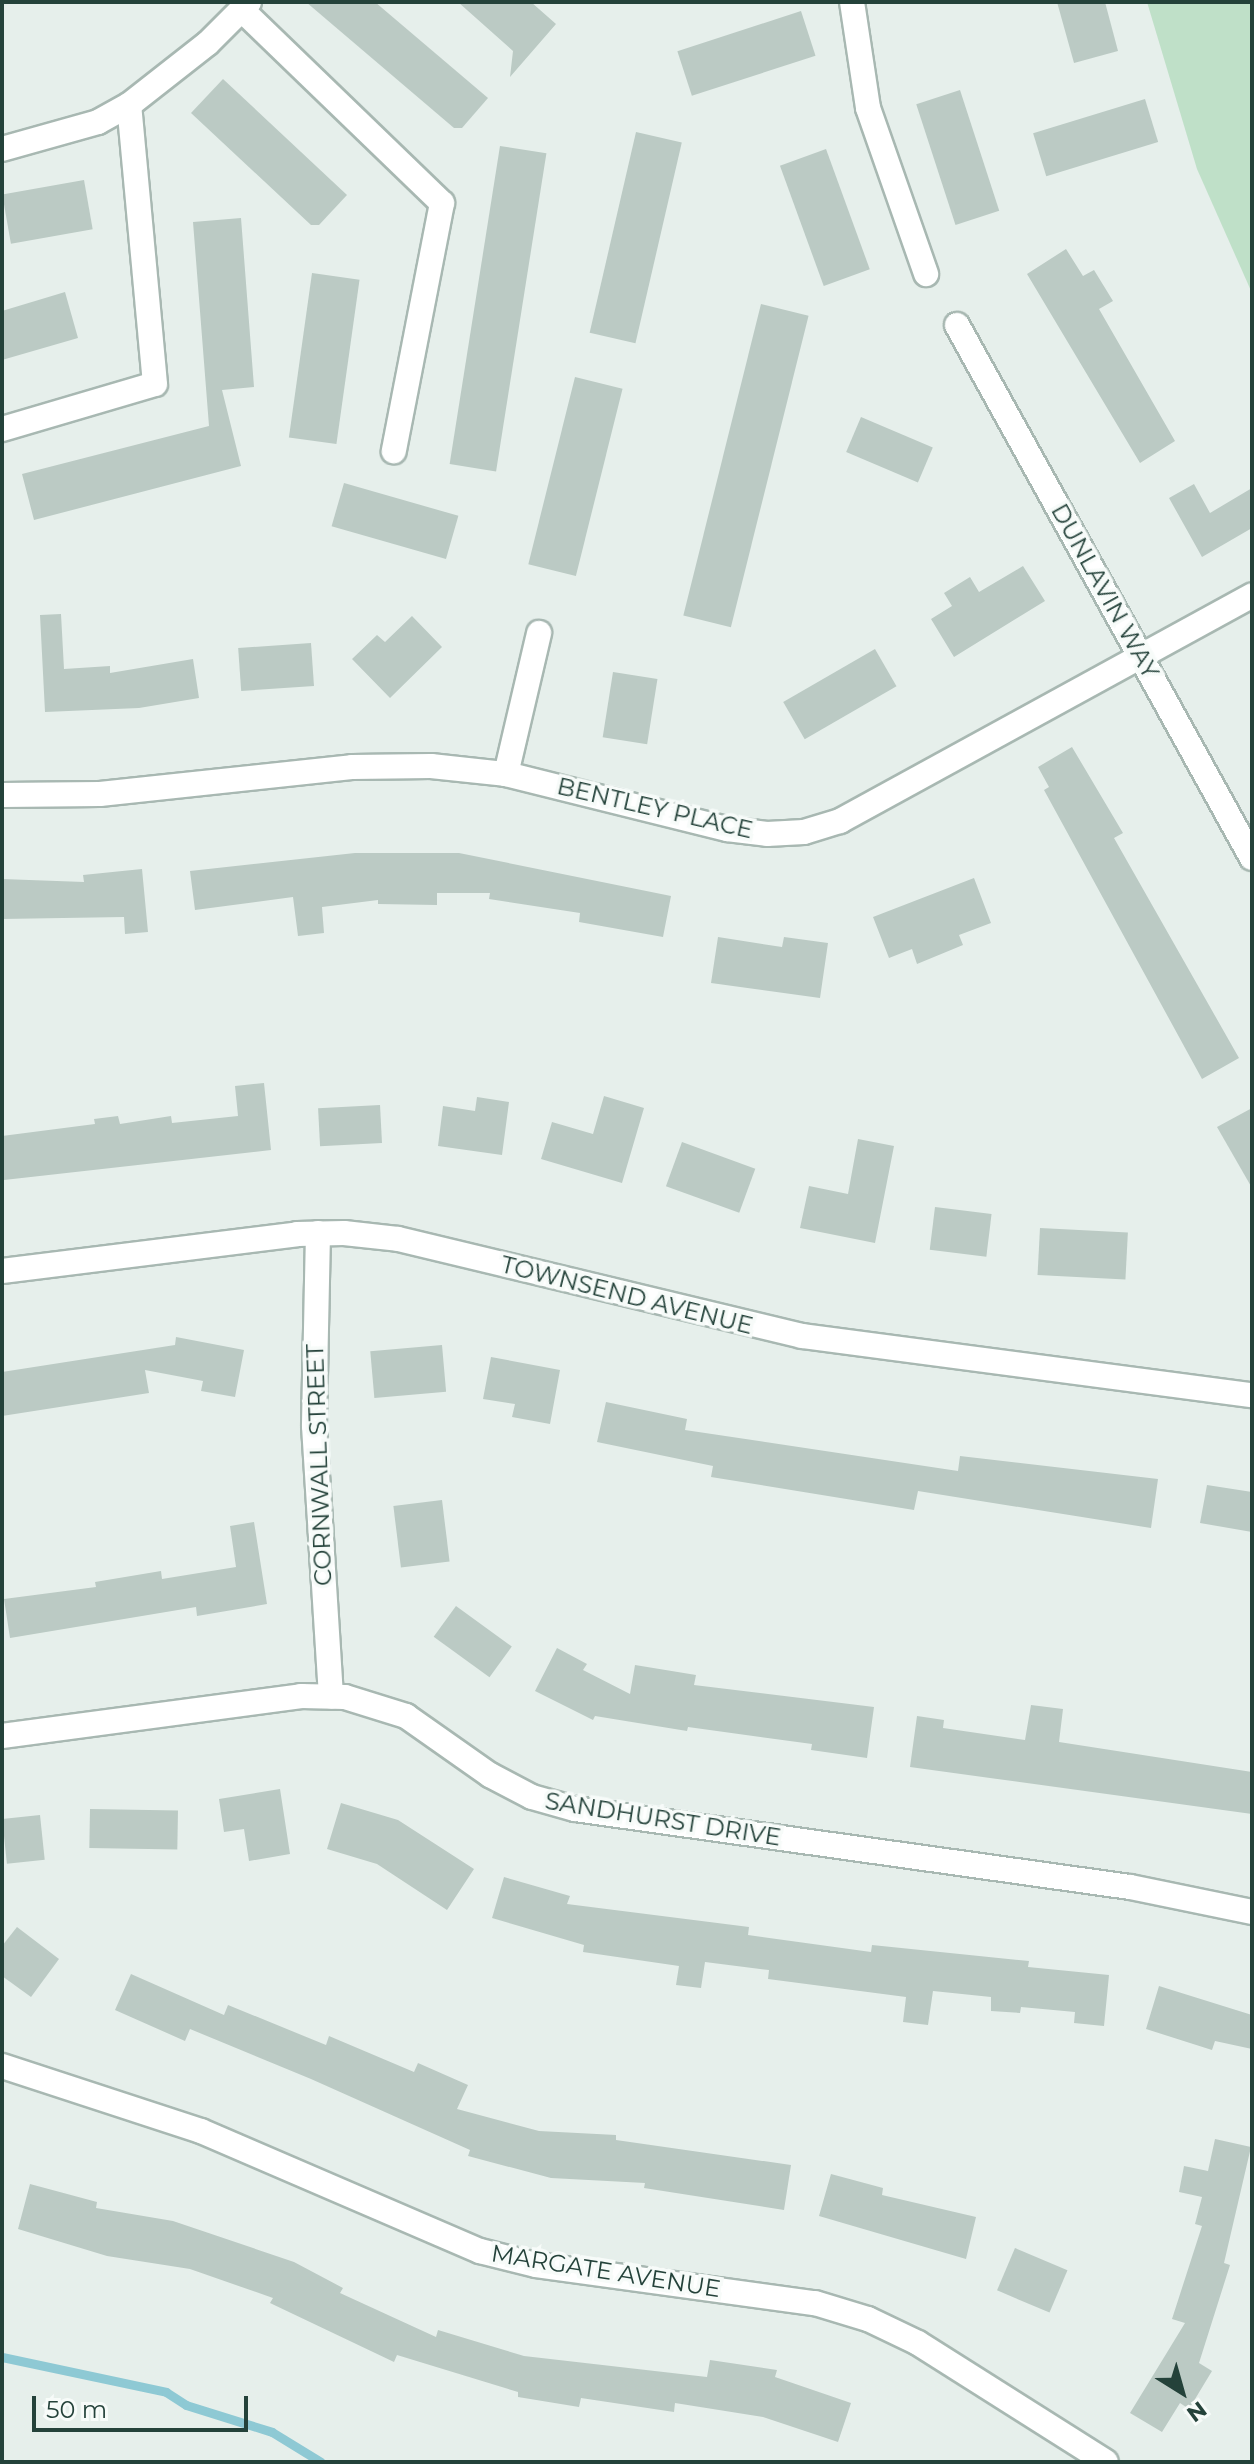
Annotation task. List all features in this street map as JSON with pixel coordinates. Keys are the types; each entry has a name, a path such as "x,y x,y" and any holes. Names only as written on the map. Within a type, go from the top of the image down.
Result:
{"street":[{"path":"852,2 868,108 926,274"},
{"path":"2,149 98,122 129,105 156,87 245,6 442,203 394,451"},
{"path":"2,429 155,384 129,105"},
{"name":"DUNLAVIN WAY","path":"957,325 1252,858"},
{"name":"BENTLEY PLACE","path":"2,795 114,793 352,767 431,766 506,774 727,829 767,834 804,832 840,821 1252,595"},
{"path":"506,774 539,633"},
{"name":"TOWNSEND AVENUE","path":"2,1271 318,1233 398,1239 802,1336 1252,1395"},
{"name":"CORNWALL STREET","path":"318,1233 314,1426 331,1696"},
{"name":"SANDHURST DRIVE","path":"2,1736 331,1696 406,1716 490,1775 532,1797 575,1809 1130,1887 1252,1912"},
{"name":"MARGATE AVENUE","path":"2,2066 227,2141 480,2251 536,2265 815,2303 868,2319 918,2343 1106,2462"}],"green space":[{"path":"1147,2 1252,2 1252,293 1197,169"}],"building":[{"path":"306,2 375,2 488,98 462,128 454,128"},
{"path":"458,2 531,2 556,24 510,77 513,51"},
{"path":"1057,2 1105,2 1118,51 1074,63"},
{"path":"801,11 816,56 692,96 677,51"},
{"path":"223,79 347,195 319,225 311,225 191,113"},
{"path":"960,90 999,211 955,225 916,104"},
{"path":"1145,99 1158,142 1046,176 1033,133"},
{"path":"636,132 682,143 635,343 590,333"},
{"path":"500,146 546,153 496,471 450,464"},
{"path":"826,149 870,269 824,286 780,166"},
{"path":"84,180 93,229 11,244 2,194"},
{"path":"241,218 254,387 222,390 241,466 34,520 22,474 209,426 193,222"},
{"path":"1066,249 1083,276 1094,270 1113,301 1099,309 1175,441 1140,463 1027,274"},
{"path":"312,273 360,280 336,444 289,437"},
{"path":"65,292 78,338 2,360 2,311"},
{"path":"761,304 809,316 731,627 683,615"},
{"path":"575,377 623,389 576,576 528,564"},
{"path":"861,417 933,447 918,482 846,452"},
{"path":"344,483 458,516 446,559 332,526"},
{"path":"1194,484 1210,513 1252,488 1252,528 1202,557 1169,498"},
{"path":"1023,566 1045,601 954,657 931,619 952,606 944,593 970,577 979,592"},
{"path":"61,614 64,669 110,666 110,673 193,659 199,698 139,708 45,712 40,615"},
{"path":"412,616 442,647 390,698 352,659 377,635 385,642"},
{"path":"311,643 314,686 241,691 238,648"},
{"path":"875,649 896,686 805,739 783,702"},
{"path":"613,672 657,679 647,744 603,737"},
{"path":"1072,747 1123,833 1114,838 1239,1058 1202,1079 1044,790 1049,787 1038,767"},
{"path":"355,853 459,853 671,896 663,937 579,922 580,913 489,899 490,893 437,893 437,905 378,904 378,900 322,907 324,933 298,936 293,897 195,910 190,871"},
{"path":"142,869 148,932 125,934 124,917 2,919 2,879 84,882 83,875"},
{"path":"974,878 991,923 959,935 963,945 917,964 912,949 889,958 873,917"},
{"path":"718,937 782,947 784,937 828,943 820,998 711,983"},
{"path":"264,1083 271,1150 4,1180 2,1136 95,1124 94,1119 118,1116 120,1124 171,1116 172,1123 238,1116 235,1086"},
{"path":"604,1096 644,1108 622,1183 541,1159 552,1122 593,1134"},
{"path":"477,1097 509,1102 502,1155 438,1146 443,1106 475,1111"},
{"path":"380,1105 382,1143 320,1146 318,1108"},
{"path":"1252,1108 1252,1188 1217,1127"},
{"path":"858,1139 894,1146 875,1243 800,1228 809,1186 848,1194"},
{"path":"682,1142 755,1169 739,1213 666,1186"},
{"path":"935,1207 992,1214 986,1257 930,1250"},
{"path":"1040,1228 1128,1233 1125,1280 1038,1275"},
{"path":"176,1337 244,1350 235,1397 201,1391 203,1381 145,1370 149,1393 2,1416 2,1372 175,1345"},
{"path":"442,1345 446,1392 374,1398 370,1351"},
{"path":"491,1357 560,1370 550,1424 512,1417 515,1404 483,1399"},
{"path":"606,1402 687,1419 685,1430 958,1471 960,1456 1158,1479 1151,1528 918,1491 914,1510 711,1477 713,1466 597,1442"},
{"path":"1207,1485 1252,1492 1252,1532 1200,1523"},
{"path":"442,1500 450,1562 401,1568 393,1506"},
{"path":"254,1522 267,1604 197,1616 196,1607 10,1638 4,1599 96,1587 95,1582 161,1571 162,1579 236,1567 230,1526"},
{"path":"456,1606 512,1647 489,1677 434,1637"},
{"path":"557,1648 587,1664 583,1670 630,1694 635,1665 696,1675 694,1685 874,1707 867,1758 811,1750 812,1744 688,1727 687,1731 595,1716 593,1720 535,1691"},
{"path":"1031,1705 1063,1709 1059,1742 1252,1772 1252,1814 910,1767 917,1716 944,1720 943,1728 1025,1740"},
{"path":"280,1789 290,1854 249,1861 244,1829 224,1832 219,1799"},
{"path":"341,1803 398,1820 474,1869 447,1910 377,1864 327,1849"},
{"path":"90,1809 178,1811 177,1850 89,1848"},
{"path":"40,1815 45,1860 7,1864 2,1819"},
{"path":"504,1877 570,1896 567,1904 749,1927 748,1935 871,1952 872,1945 1029,1961 1028,1967 1109,1975 1104,2026 1074,2023 1075,2012 1021,2007 1020,2013 991,2011 991,1997 933,1991 928,2025 903,2022 906,1997 768,1979 769,1970 705,1962 701,1988 676,1985 679,1966 583,1952 584,1945 492,1918"},
{"path":"17,1927 59,1959 31,1997 2,1976 2,1946"},
{"path":"131,1974 224,2015 228,2005 326,2045 329,2036 414,2072 418,2063 468,2085 457,2109 539,2131 616,2135 616,2140 791,2165 784,2210 644,2188 645,2183 551,2178 468,2156 470,2150 311,2079 190,2029 185,2041 115,2010"},
{"path":"1159,1986 1252,2015 1252,2049 1215,2041 1212,2050 1146,2029"},
{"path":"1215,2139 1251,2147 1224,2263 1230,2265 1199,2363 1212,2371 1189,2409 1180,2403 1162,2432 1130,2413 1185,2323 1172,2319 1202,2226 1195,2224 1202,2197 1179,2192 1184,2166 1208,2171"},
{"path":"831,2174 883,2188 882,2195 976,2217 966,2259 819,2216"},
{"path":"30,2184 97,2202 96,2208 173,2221 294,2262 343,2288 340,2293 436,2337 438,2330 524,2356 707,2377 710,2360 777,2370 775,2377 851,2403 838,2442 763,2417 675,2403 674,2412 581,2398 579,2407 518,2397 518,2392 397,2355 394,2362 270,2303 273,2298 190,2269 107,2256 18,2229"},
{"path":"1015,2248 1067,2270 1049,2313 997,2290"}],"waterway":[{"path":"2,2357 166,2392 186,2405 272,2432 321,2462"}]}
